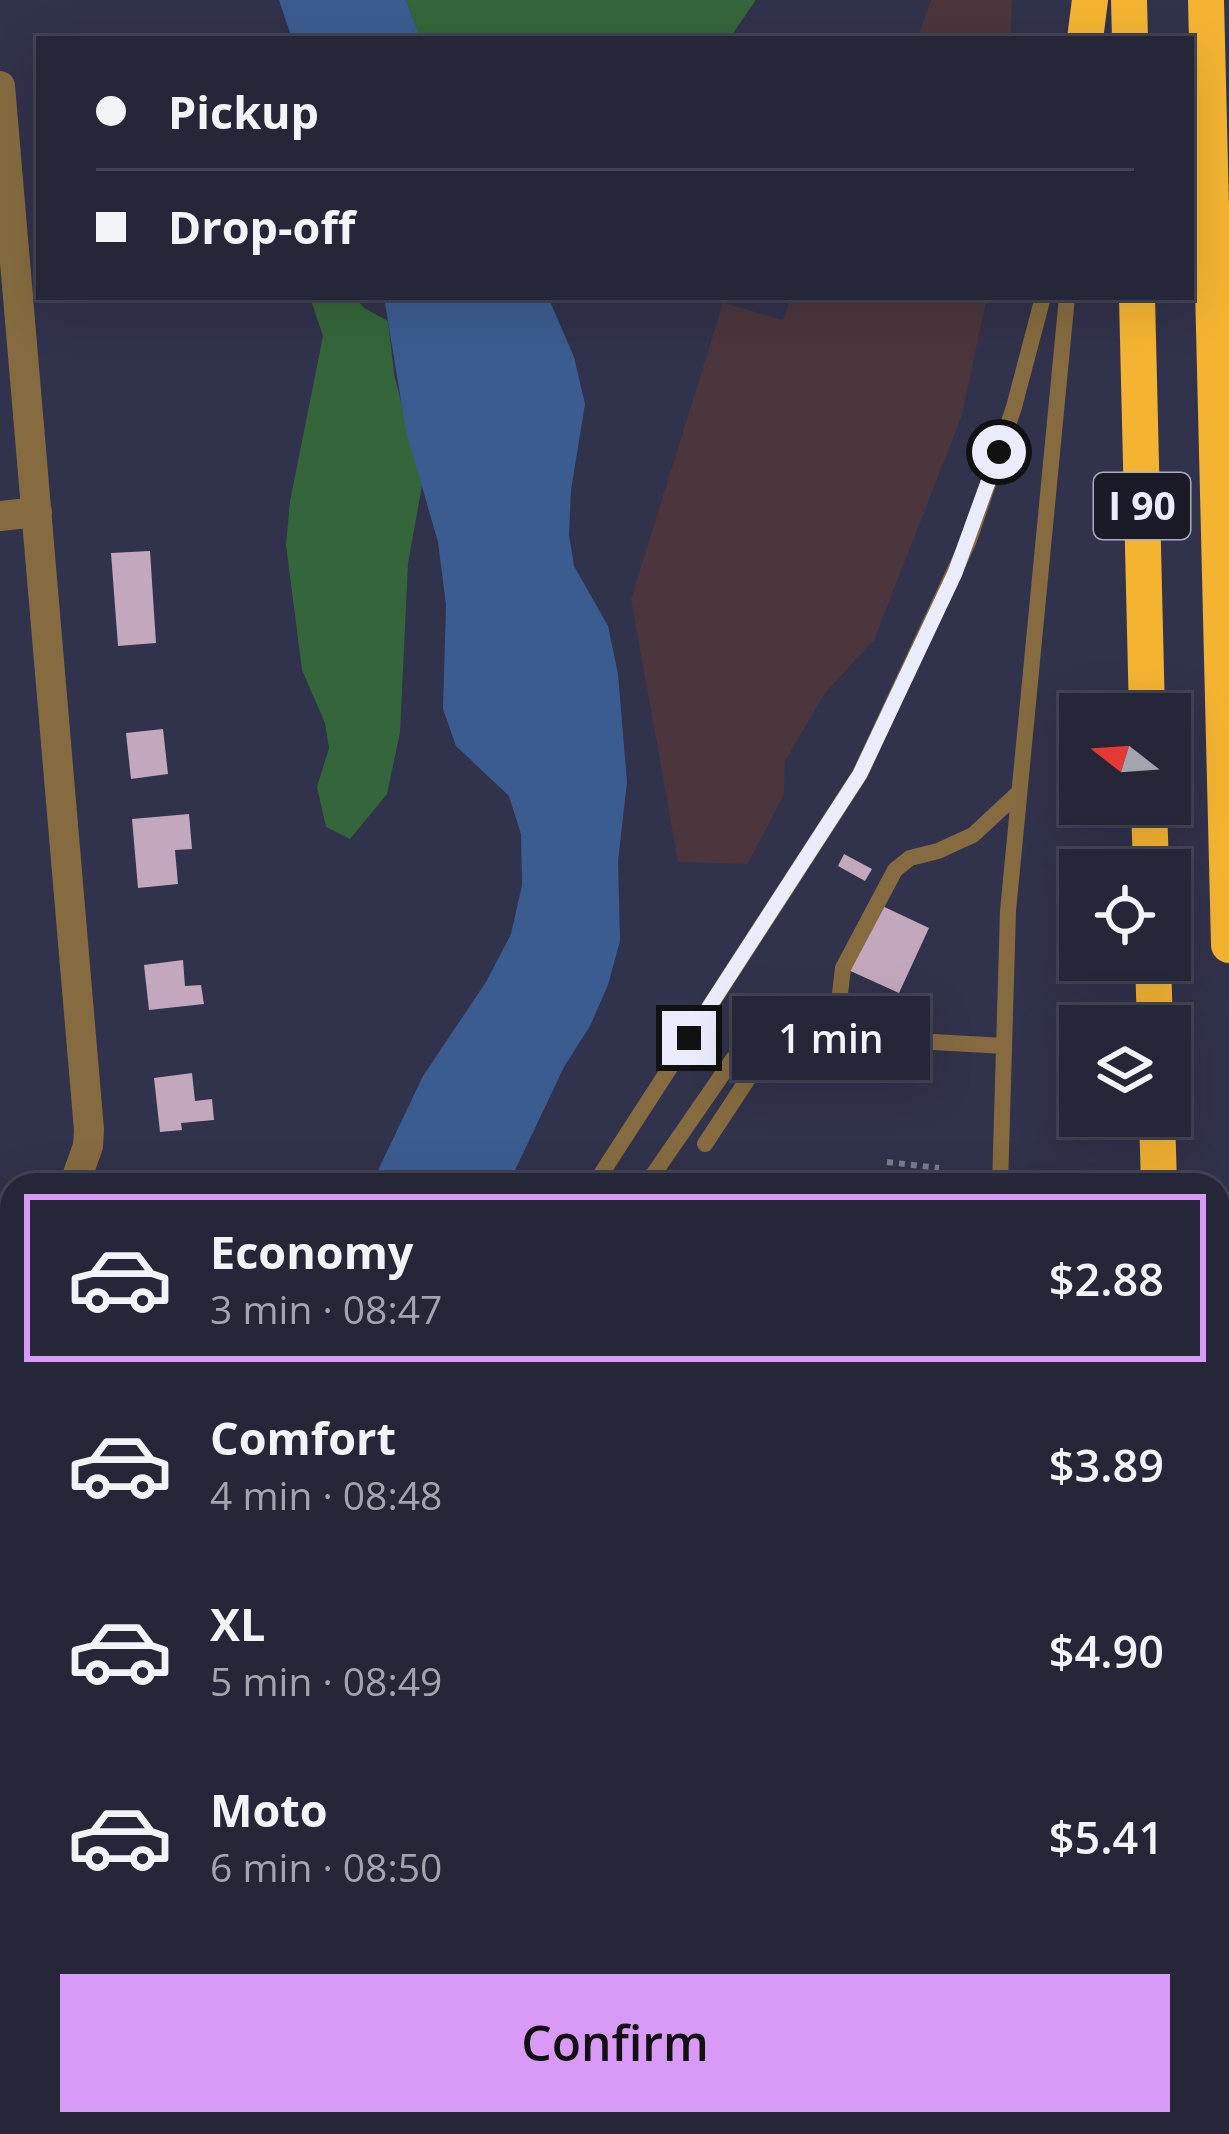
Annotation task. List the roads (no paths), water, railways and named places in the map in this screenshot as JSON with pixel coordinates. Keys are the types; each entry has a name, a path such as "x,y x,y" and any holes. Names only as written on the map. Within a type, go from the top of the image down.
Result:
{"highway":[{"path":"1085,36 1090,0"},
{"path":"1130,0 1130,36"},
{"name":"I 90","path":"1205,0 1229,945"},
{"name":"I 90","path":"1137,300 1146,693"},
{"path":"1158,1137 1159,1173"}],"street":[{"path":"0,86 89,1130 79,1173"},
{"path":"0,515 37,512"}],"lane":[{"path":"602,1173 860,774 969,540 1014,407 1042,300"},
{"path":"1000,1173 1008,911 1067,300"},
{"path":"835,1036 843,968 895,871 910,858 973,835 1018,794"},
{"path":"654,1173 733,1059 810,1035 1004,1046"},
{"path":"705,1144 769,1047"}],"water":[{"path":"279,0 406,0 420,36 291,36"},
{"path":"384,300 549,300 574,357 585,404 569,535 574,566 608,626 618,674 627,782 618,861 620,941 608,985 514,1173 377,1173 423,1076 486,982 511,934 522,885 521,834 509,796 456,746 443,709 446,605 438,542 406,431"}]}
